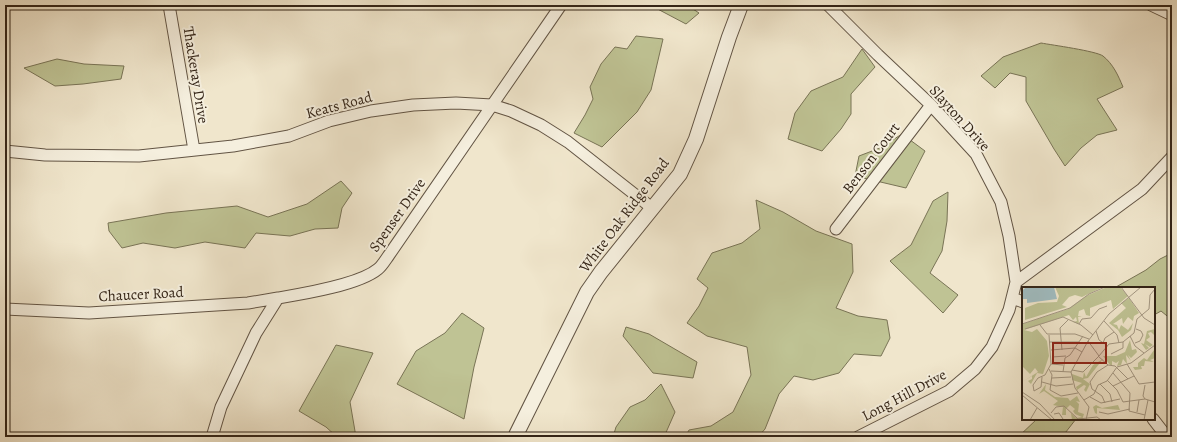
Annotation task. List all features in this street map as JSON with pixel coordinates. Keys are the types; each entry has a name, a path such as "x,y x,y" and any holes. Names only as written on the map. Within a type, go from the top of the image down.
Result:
{"street":[{"name":"Thackeray Drive","path":"169,5 194,150"},
{"name":"Spenser Drive","path":"278,298 301,295 342,285 364,278 378,269 561,5"},
{"name":"White Oak Ridge Road","path":"515,437 587,292 601,272 680,174 696,139 741,5"},
{"name":"Slayton Drive","path":"828,5 931,105 976,154 1002,202 1016,282"},
{"path":"1151,5 1172,15"},
{"name":"Keats Road","path":"5,151 45,155 139,156 233,146 289,136 329,121 378,110 420,104 456,103 492,105 511,111 541,125 568,142 652,208"},
{"name":"Benson Court","path":"836,229 931,105"},
{"path":"1016,282 1142,189 1172,157"},
{"name":"Long Hill Drive","path":"858,437 949,391 975,369 992,347 1009,310 1016,282"},
{"path":"212,437 221,407 256,333 278,298"},
{"name":"Chaucer Road","path":"5,310 89,313 248,303 278,298"},
{"path":"1012,298 1022,302"},
{"path":"1154,420 1167,437"}],"green space":[{"path":"650,5 687,5 699,13 686,24"},
{"path":"636,36 663,39 651,90 637,112 602,147 574,133 593,99 590,87 601,64 615,47 627,49"},
{"path":"1041,43 1083,50 1103,56 1112,66 1123,87 1097,99 1117,130 1097,135 1081,148 1065,166 1026,101 1026,77 1010,73 995,88 981,76 1003,57"},
{"path":"862,49 875,67 851,94 851,114 841,129 822,151 788,139 795,113 811,91 843,77"},
{"path":"57,59 84,64 124,66 121,79 55,86 24,68"},
{"path":"902,134 925,151 906,188 855,176 859,156 880,148"},
{"path":"341,181 352,193 342,208 338,228 315,229 290,236 256,233 245,248 205,242 175,248 143,243 122,248 109,231 108,223 166,213 237,206 268,217 307,204"},
{"path":"948,192 947,221 942,251 930,273 958,295 943,313 890,261 911,245 933,201"},
{"path":"756,200 783,212 816,231 852,244 853,272 836,308 858,316 887,320 890,338 881,356 854,354 839,373 813,380 794,376 779,394 765,429 758,437 685,437 689,430 711,426 733,412 751,375 747,347 707,336 687,323 699,306 708,288 697,279 712,253 742,243 760,229"},
{"path":"1172,253 1172,320 1161,311 1155,314 1155,287 1116,287 1146,270 1160,259"},
{"path":"462,313 484,328 474,367 464,419 397,384 416,351 445,333"},
{"path":"626,327 649,334 697,362 693,378 653,373 623,336"},
{"path":"336,345 373,353 350,402 356,437 337,437 326,427 299,411"},
{"path":"661,384 675,412 664,437 653,437 647,434 644,437 613,437 616,427 630,407 645,400"},
{"path":"1036,420 1075,420 1062,437 1018,437"}]}
